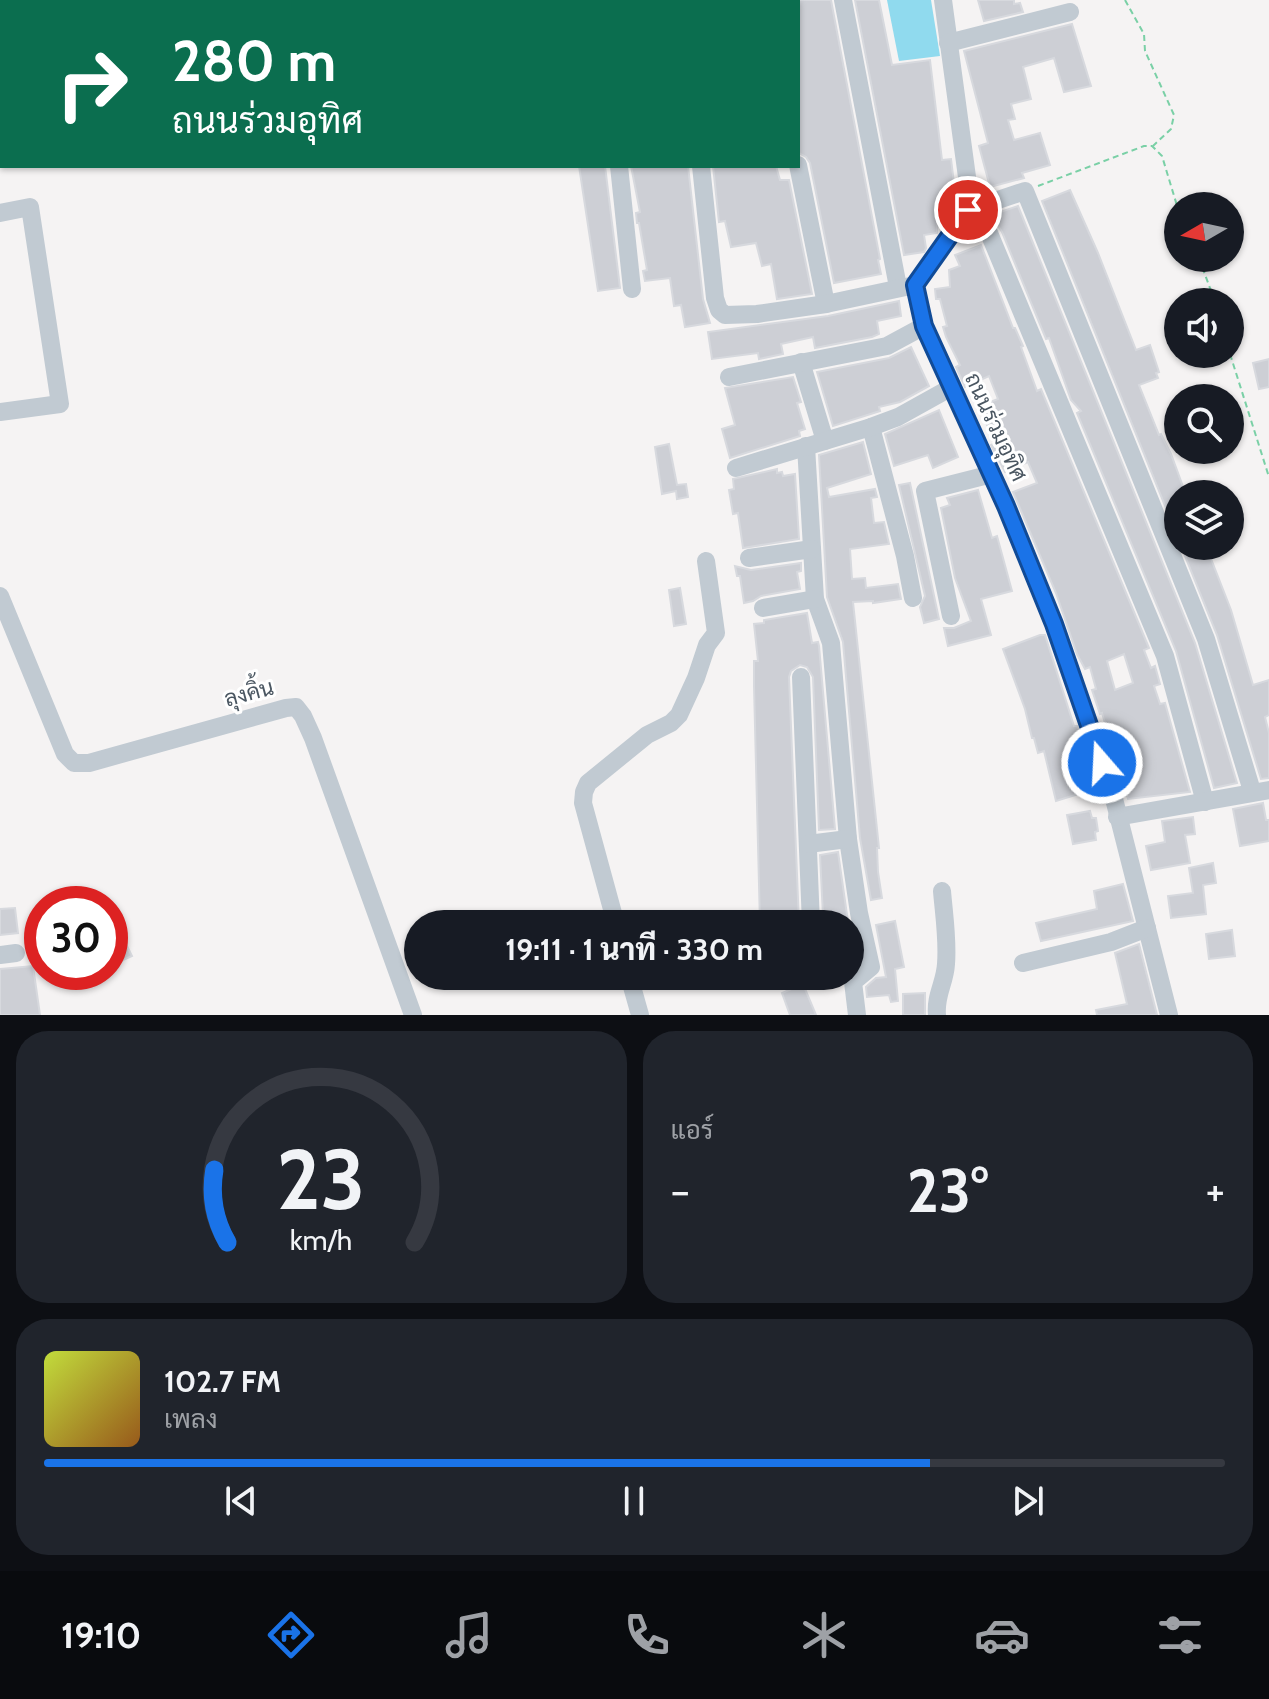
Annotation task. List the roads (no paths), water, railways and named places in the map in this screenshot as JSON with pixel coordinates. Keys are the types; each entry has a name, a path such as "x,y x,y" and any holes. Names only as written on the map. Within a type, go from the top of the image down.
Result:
{"street":[{"name":"ถนนร่วมอุทิศ","path":"843,0 906,286 992,474 1054,624 1112,791 1169,1015"},
{"path":"943,0 967,177 968,210 989,233 1165,656 1205,802"},
{"path":"948,43 1070,12"},
{"path":"619,168 632,289"},
{"path":"701,168 715,298 719,310 731,316 826,304 906,286 968,210 1025,191 1206,639 1260,790 1117,817"},
{"path":"799,168 826,304"},
{"path":"0,213 30,207 60,404 0,412"},
{"path":"729,377 887,346 924,326"},
{"path":"801,362 815,444 812,549 815,599 831,643 848,839 871,967 853,982 857,1015"},
{"path":"736,468 898,417 952,387"},
{"path":"871,427 913,598"},
{"path":"951,616 925,491 992,474"},
{"path":"749,558 812,549"},
{"path":"612,910 583,803 584,792 588,783 682,712 707,645 716,633 706,561"},
{"name":"ลุงคิ้น","path":"0,596 65,754 74,763 89,763 286,708 296,707 300,711 313,738 413,1015"},
{"path":"763,608 815,599"},
{"path":"801,677 810,910"},
{"path":"808,844 848,839"},
{"path":"937,1015 936,1001 945,976 947,951 942,891"},
{"path":"1023,963 1111,942 1147,928"},
{"path":"633,990 640,1015"}],"water":[{"path":"887,0 931,0 940,56 899,61"}]}
